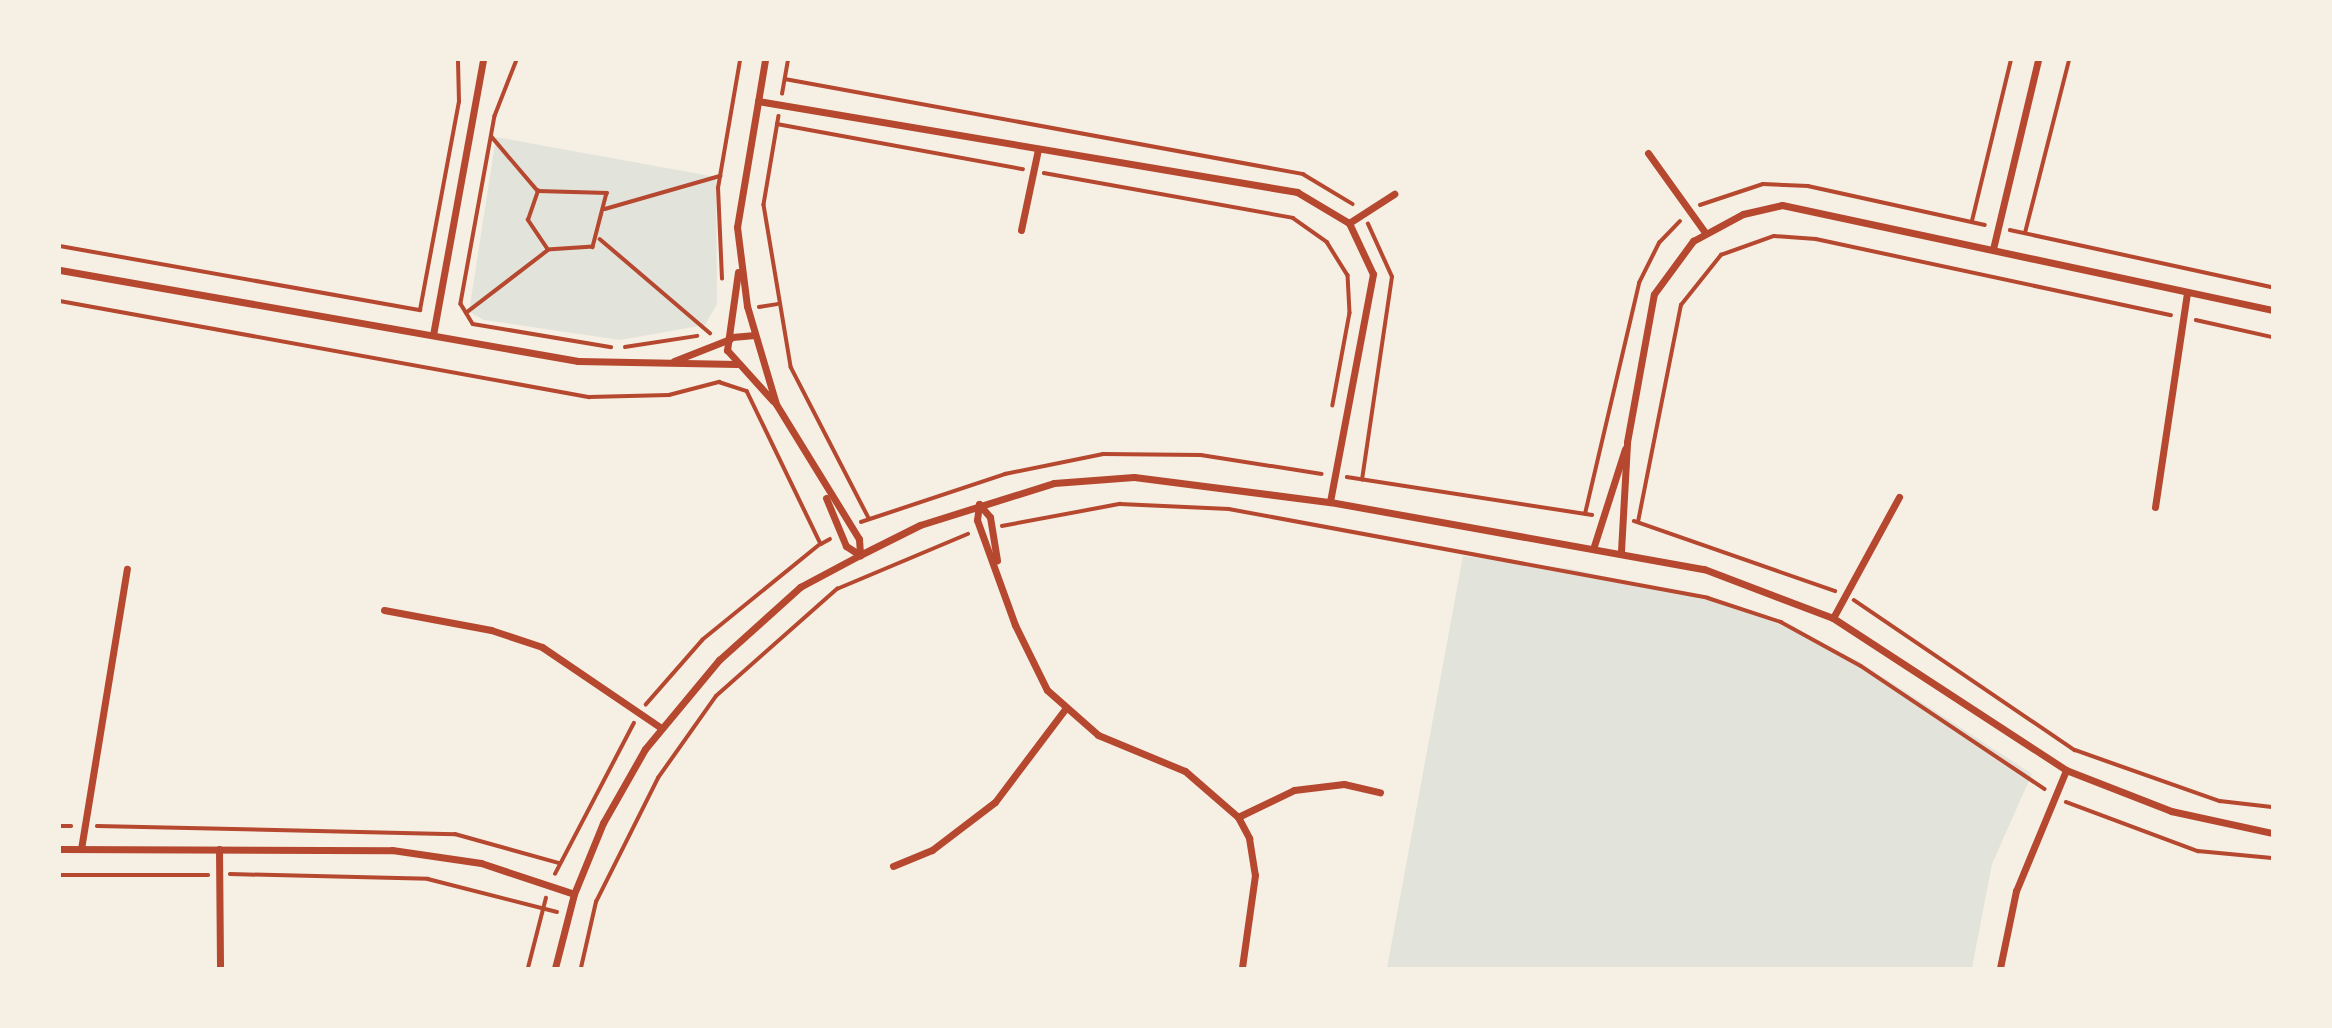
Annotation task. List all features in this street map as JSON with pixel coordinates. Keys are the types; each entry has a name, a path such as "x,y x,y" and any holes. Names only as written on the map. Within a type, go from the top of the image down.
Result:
{"street":[{"path":"433,335 483,60"},
{"path":"765,60 737,227 739,256 755,335 779,410 822,487 841,533 860,555"},
{"path":"1993,249 2038,60"},
{"path":"758,101 1297,192 1349,223 1373,274 1330,502"},
{"path":"1021,230 1038,149"},
{"path":"1648,153 1704,231"},
{"path":"1349,223 1394,194"},
{"path":"1621,551 1627,442 1654,294 1670,265 1704,231 1782,205 2273,310"},
{"path":"739,256 729,356 779,410"},
{"path":"60,270 578,361 739,364 761,353"},
{"path":"2155,507 2187,292"},
{"path":"667,364 731,338 755,335"},
{"path":"1594,546 1627,442"},
{"path":"555,968 574,894 603,823 661,728 719,660 800,587 860,555 979,504 1054,483 1134,477 1330,502 1594,546 1704,569 1833,618 2066,770 2171,811 2273,833"},
{"path":"822,487 851,527 860,555"},
{"path":"1833,618 1899,497"},
{"path":"979,504 992,527 999,571"},
{"path":"979,504 981,529 999,571 1028,656 1065,709 1098,735 1185,771 1238,817 1249,838 1255,876 1242,968"},
{"path":"81,849 127,569"},
{"path":"384,610 491,630 542,648 661,728"},
{"path":"893,866 932,850 995,802 1065,709"},
{"path":"2000,968 2016,891 2053,795 2066,770"},
{"path":"1238,817 1294,790 1344,784 1380,792"},
{"path":"60,849 424,853 574,894"},
{"path":"219,849 220,968"}],"path":[{"path":"60,246 420,310 459,102 458,60"},
{"path":"517,60 491,136 461,304 473,324 618,348 710,333 716,323"},
{"path":"723,295 720,176 740,60"},
{"path":"788,60 764,205 791,367 869,518"},
{"path":"1972,222 2011,60"},
{"path":"2025,233 2069,60"},
{"path":"785,79 1303,174 1362,215 1392,277 1362,480"},
{"path":"777,124 1293,218 1327,242 1348,275 1350,313 1330,420"},
{"path":"466,313 548,250 593,247 600,239 607,193 538,191 491,136"},
{"path":"604,209 720,176"},
{"path":"1585,514 1639,283 1659,243 1691,213 1763,184 1808,186 2273,287"},
{"path":"538,191 528,220 548,250"},
{"path":"1638,522 1681,305 1721,255 1774,236 1816,239 2273,337"},
{"path":"600,239 710,333"},
{"path":"60,301 589,397 669,395 719,382 747,391 821,544"},
{"path":"851,527 869,518 1005,474 1103,454 1201,455 1601,517"},
{"path":"1321,474 1323,460"},
{"path":"992,527 1120,504 1229,509 1708,598 1781,622 1861,666 2053,795 2198,851 2273,858"},
{"path":"1624,520 1638,522 1872,608 2075,750 2220,801 2273,807"},
{"path":"581,968 591,925 658,778 716,696 837,589 981,529"},
{"path":"528,968 542,907 559,863 641,713 703,640 821,544 841,533"},
{"path":"60,826 455,834 559,863"},
{"path":"60,875 220,874 428,879 542,907 591,925"}],"shaded area":[{"path":"496,137 716,177 717,304 705,325 620,340 484,320 469,312"},
{"path":"1463,556 1572,569 1746,609 1858,661 2032,774 1992,864 1972,968 1387,968"}]}
